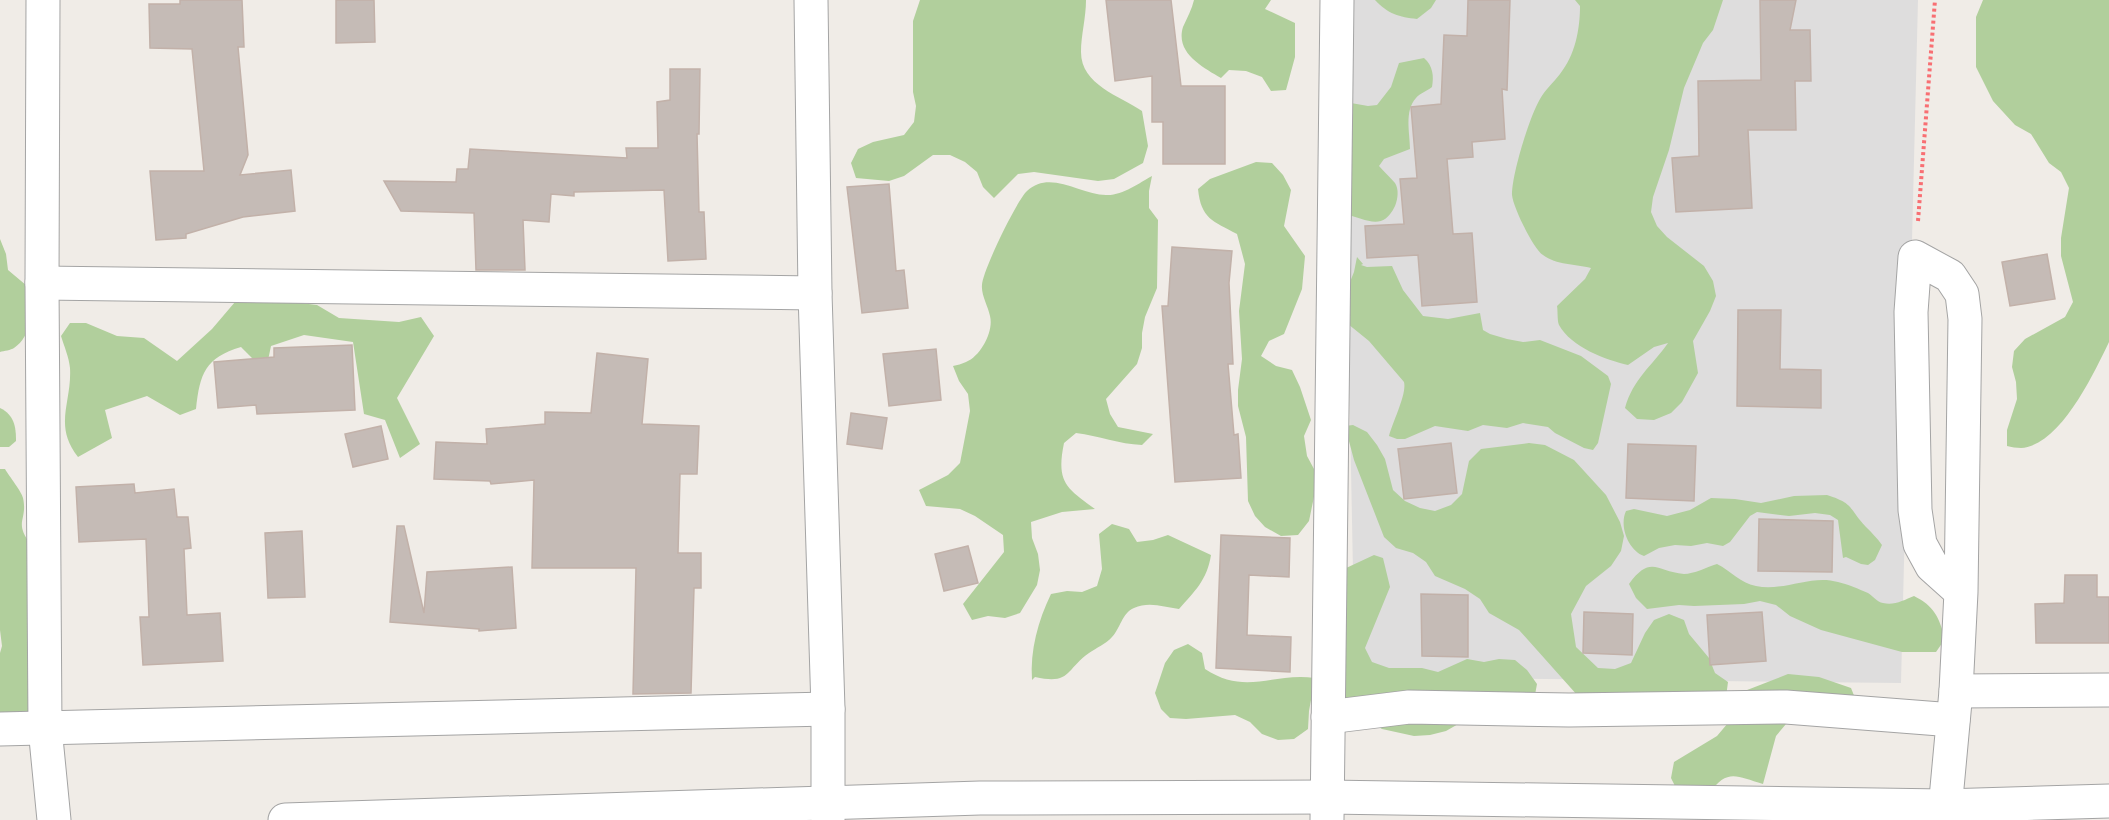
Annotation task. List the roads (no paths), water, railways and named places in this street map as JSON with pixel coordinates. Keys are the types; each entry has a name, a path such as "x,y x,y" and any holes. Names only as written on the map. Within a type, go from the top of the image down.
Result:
{"street":[{"path":"43,0 45,728 54,820"},
{"path":"811,0 815,292 828,709 828,812"},
{"path":"1327,808 1337,0"},
{"path":"1944,813 1961,592 1965,319 1962,294 1950,276 1916,257 1911,312 1916,510 1920,544 1932,566 1961,592"},
{"path":"42,283 815,292"},
{"path":"1328,717 1409,707 1569,710 1954,705 2109,690"},
{"path":"0,729 828,709"},
{"path":"285,820 828,812 980,798 1327,808 1944,813 2109,801"}]}
